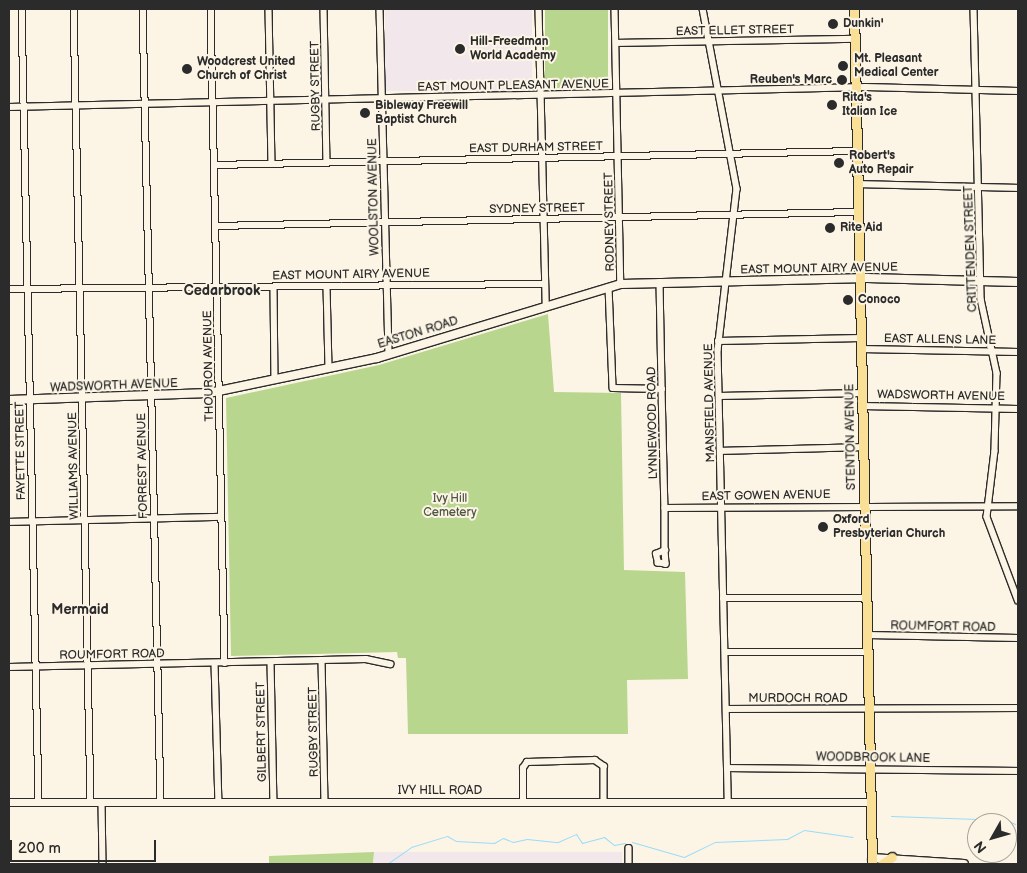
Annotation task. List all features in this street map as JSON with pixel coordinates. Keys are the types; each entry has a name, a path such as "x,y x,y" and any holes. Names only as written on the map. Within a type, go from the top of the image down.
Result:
{"main road":[{"name":"STENTON AVENUE","path":"854,9 872,861"},
{"name":"EAST MOUNT AIRY AVENUE","path":"621,284 860,279 1018,282"},
{"name":"EASTON ROAD","path":"219,391 389,354 621,284"},
{"name":"WADSWORTH AVENUE","path":"9,400 152,396 219,391"},
{"path":"882,864 892,857"},
{"path":"872,861 892,857 964,864"}],"street":[{"name":"FAYETTE STREET","path":"22,9 39,802"},
{"name":"WILLIAMS AVENUE","path":"74,9 91,802"},
{"name":"FORREST AVENUE","path":"143,9 161,802"},
{"name":"THOURON AVENUE","path":"212,9 225,662"},
{"path":"269,9 272,164"},
{"name":"RUGBY STREET","path":"324,9 327,163"},
{"name":"WOOLSTON AVENUE","path":"380,9 384,223 389,354"},
{"path":"538,9 546,306"},
{"name":"RODNEY STREET","path":"615,9 621,284"},
{"name":"MANSFIELD AVENUE","path":"703,9 734,154 736,216 718,341 728,802"},
{"name":"CRITTENDEN STREET","path":"974,9 982,310 994,352 996,409 987,506 990,528 1018,600"},
{"name":"EAST ELLET STREET","path":"616,43 854,38"},
{"name":"EAST MOUNT PLEASANT AVENUE","path":"9,107 856,88 1018,91"},
{"name":"EAST DURHAM STREET","path":"215,165 857,151"},
{"path":"858,184 1018,188"},
{"name":"SYDNEY STREET","path":"216,226 858,212"},
{"name":"LYNNEWOOD ROAD","path":"660,282 666,564 657,562 656,556 665,550"},
{"name":"EAST MOUNT AIRY AVENUE","path":"9,289 544,284"},
{"path":"327,286 329,368"},
{"path":"274,287 276,379"},
{"name":"RODNEY STREET","path":"609,287 613,388 662,389"},
{"path":"718,341 861,338"},
{"name":"EAST ALLENS LANE","path":"861,348 1018,352"},
{"path":"719,396 862,393"},
{"name":"WADSWORTH AVENUE","path":"862,406 1018,409"},
{"path":"720,451 863,447"},
{"name":"EAST GOWEN AVENUE","path":"665,508 865,504 1018,506"},
{"path":"9,522 221,518"},
{"path":"724,598 867,598"},
{"name":"ROUMFORT ROAD","path":"868,635 1018,638"},
{"path":"725,652 868,652"},
{"name":"RUGBY STREET","path":"322,660 326,802"},
{"path":"225,662 378,660 390,664"},
{"name":"ROUMFORT ROAD","path":"9,667 225,662"},
{"name":"GILBERT STREET","path":"271,662 274,803"},
{"path":"216,663 219,802"},
{"name":"MURDOCH ROAD","path":"726,709 869,707 1018,708"},
{"path":"523,802 523,768 528,762 595,760 604,766 604,802"},
{"name":"WOODBROOK LANE","path":"727,768 1018,770"},
{"name":"IVY HILL ROAD","path":"9,802 871,802"},
{"path":"102,802 103,864"},
{"path":"629,848 630,864"}],"shaded area":[{"name":"Hill-Freedman World Academy","path":"385,9 532,9 532,91 385,91"},
{"path":"374,852 622,852 622,864 374,864"}],"green space":[{"path":"545,9 608,9 608,88 545,88"},
{"name":"Ivy Hill Cemetery","path":"548,314 554,392 621,393 624,570 685,572 688,679 627,680 628,734 408,734 406,658 398,658 397,652 231,656 226,398 379,365"},
{"path":"374,852 373,864 269,864 269,856"}],"waterway":[{"path":"891,816 967,819"},
{"path":"632,842 684,857 715,842 787,839 804,830 853,837"},
{"path":"387,864 411,847 447,836 456,841 494,843 503,838 513,842 527,839 558,842 576,834 582,843 604,837 614,845 625,843"}],"place":[{"name":"Dunkin'","path":"833,24"},
{"name":"Hill-Freedman World Academy","path":"460,49"},
{"name":"Mt. Pleasant Medical Center","path":"843,66"},
{"name":"Woodcrest United Church of Christ","path":"187,69"},
{"name":"Reuben's Marc","path":"842,80"},
{"name":"Rita's Italian Ice","path":"832,105"},
{"name":"Bibleway Freewill Baptist Church","path":"365,113"},
{"name":"Robert's Auto Repair","path":"839,163"},
{"name":"Rite Aid","path":"830,228"},
{"name":"Conoco","path":"848,300"},
{"name":"Oxford Presbyterian Church","path":"823,527"}],"district":[{"name":"Cedarbrook","path":"222,291"},
{"name":"Mermaid","path":"80,610"}]}
